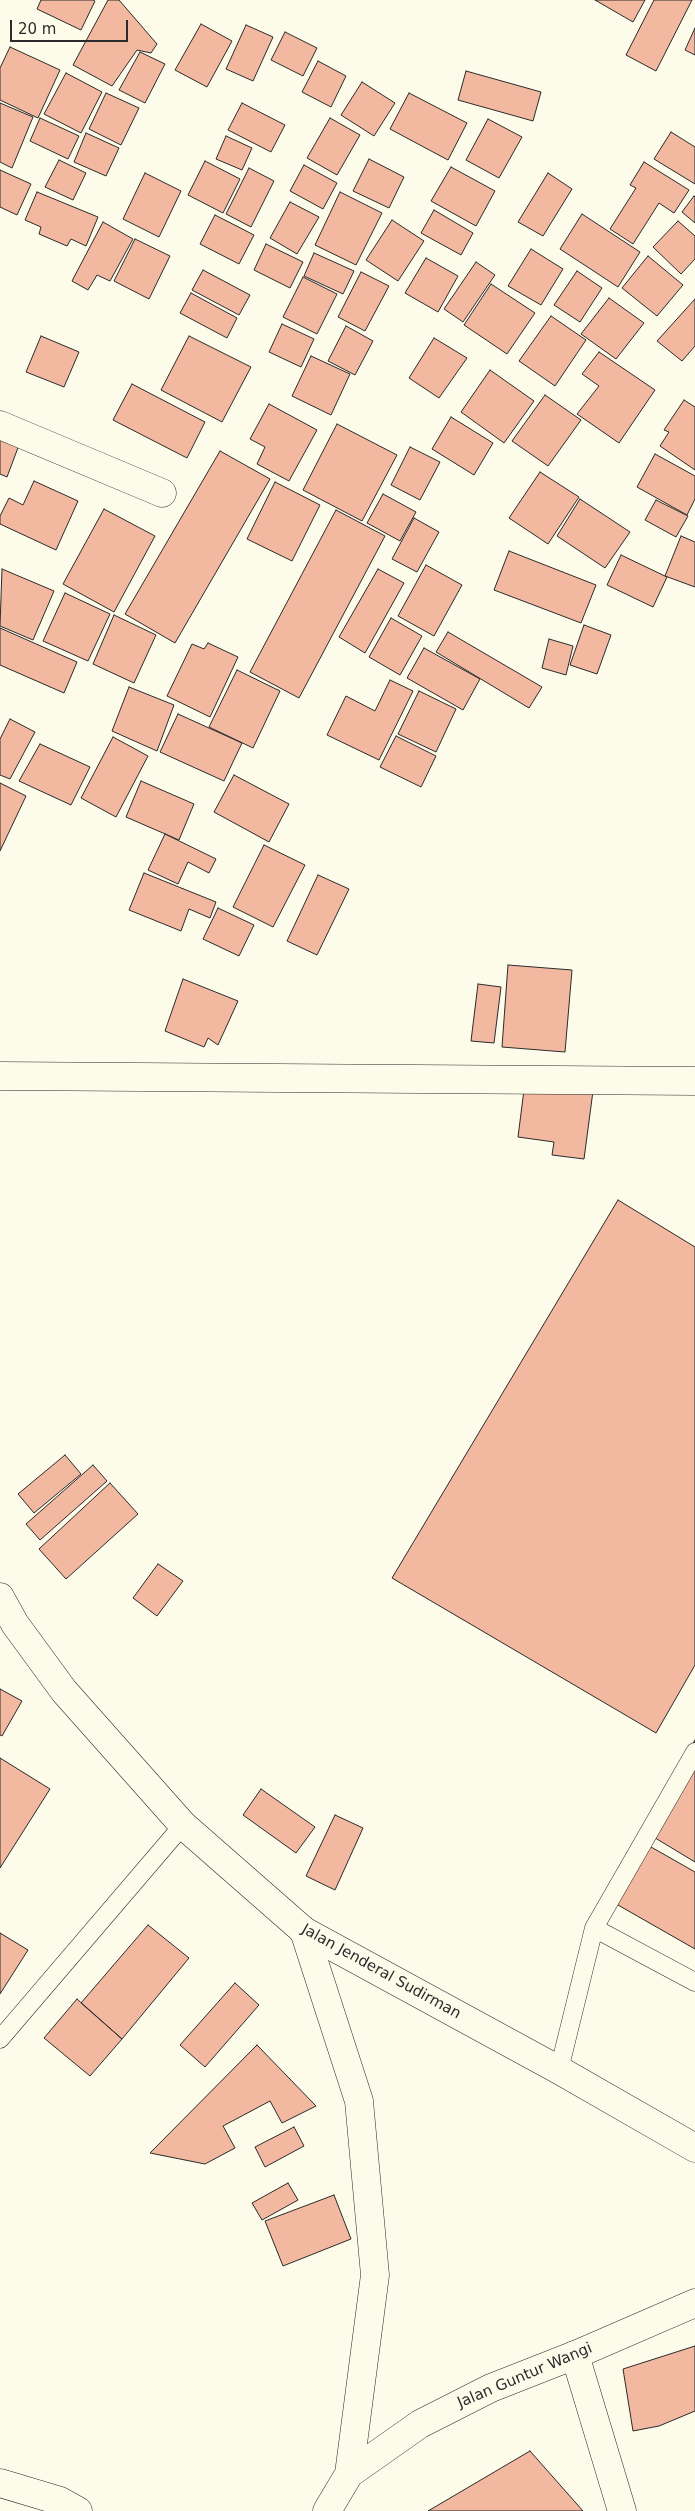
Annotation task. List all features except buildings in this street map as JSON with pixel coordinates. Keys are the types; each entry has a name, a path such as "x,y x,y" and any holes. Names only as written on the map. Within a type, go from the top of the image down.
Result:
{"street":[{"path":"0,425 162,493"},
{"path":"0,1076 695,1082"},
{"name":"Jalan Jenderal Sudirman","path":"0,1597 7,1629 183,1825 304,1931 559,2070 695,2148"},
{"path":"304,1931 358,2101 375,2276 348,2474"},
{"name":"Jalan Guntur Wangi","path":"327,2511 348,2474 420,2424 491,2388 575,2355 695,2303"},
{"path":"575,2355 622,2511"},
{"path":"0,2484 60,2502 78,2511"}],"lane":[{"path":"559,2070 594,1928 695,1752"},
{"path":"0,2039 183,1825"},
{"path":"594,1928 695,1982"}]}
